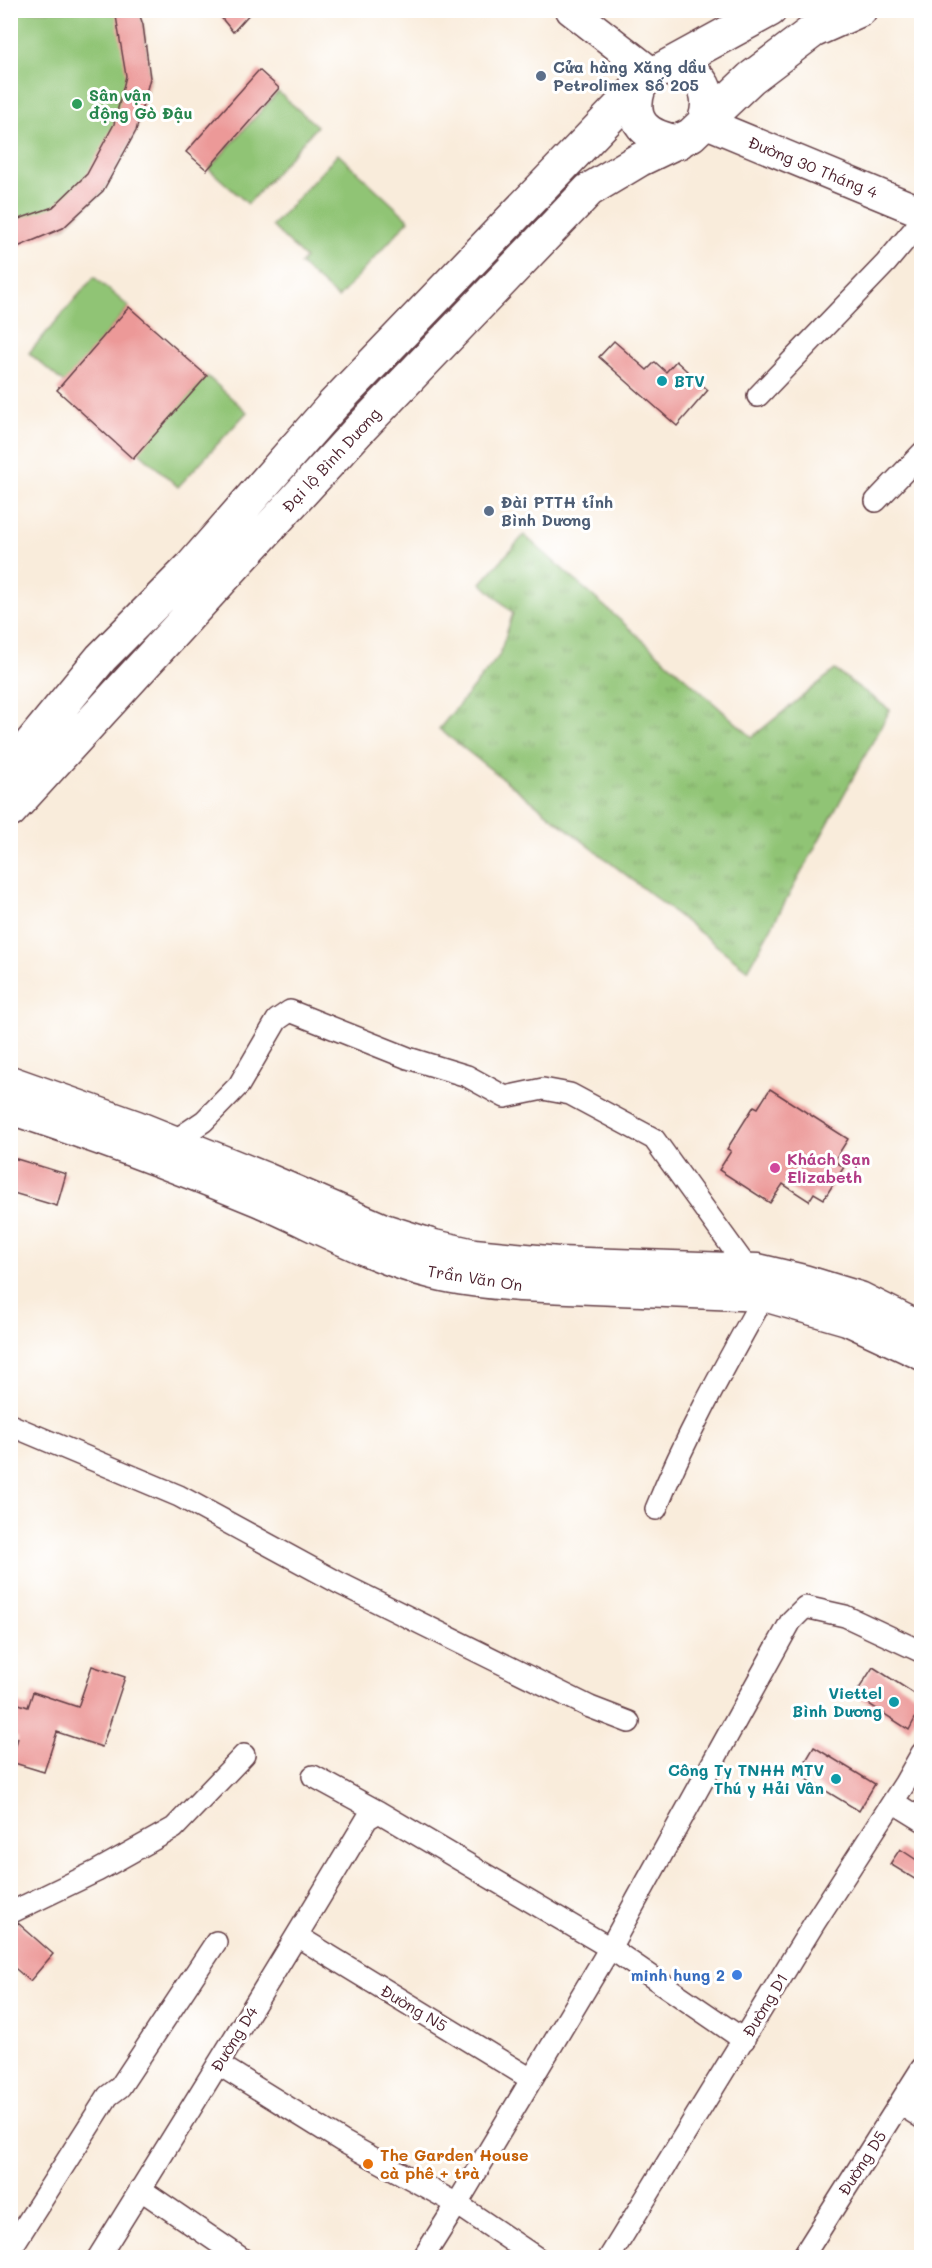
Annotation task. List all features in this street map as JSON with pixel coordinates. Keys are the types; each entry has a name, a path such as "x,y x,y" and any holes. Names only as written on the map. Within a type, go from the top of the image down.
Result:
{"highway":[{"name":"Đại lộ Bình Dương","path":"10,769 101,658 191,567 333,405 652,76 770,10"},
{"name":"Đại lộ Bình Dương","path":"10,811 357,432 589,190 691,132 751,78 813,31 860,10"},
{"path":"674,67 694,74 701,82 709,102 691,132 654,136 645,129 635,109 652,76 674,67"}],"street":[{"path":"571,10 652,76"},
{"name":"Đường 30 Tháng 4","path":"691,132 921,212"},
{"path":"758,396 879,272 921,220"},
{"path":"876,501 921,453"},
{"path":"168,1152 204,1121 239,1085 277,1020 290,1011 408,1058 467,1076 505,1097 543,1089 570,1094 654,1138 747,1268"},
{"name":"Trần Văn Ơn","path":"10,1081 137,1126 168,1152 283,1212 368,1250 434,1274 492,1284 520,1286 764,1296 847,1320 921,1356"},
{"name":"Trần Văn Ơn","path":"10,1109 97,1137 168,1152 266,1178 384,1229 474,1254 558,1262 747,1268 804,1280 860,1297 921,1328"},
{"path":"656,1509 705,1401 764,1296"},
{"path":"10,1425 178,1496 339,1583 590,1707 629,1722"},
{"path":"423,2258 610,1948 791,1621 805,1607 845,1616 921,1652"},
{"name":"Đường D1","path":"609,2258 815,1922 893,1803 921,1753"},
{"path":"10,1913 97,1870 174,1828 244,1755"},
{"path":"313,1776 373,1815 610,1948 744,2040"},
{"path":"893,1803 921,1820"},
{"name":"Đường D4","path":"98,2258 373,1815"},
{"name":"Đường N5","path":"297,1936 531,2079"},
{"path":"10,2250 108,2096 120,2087 216,1941"},
{"path":"218,2064 342,2141 457,2204 525,2254"},
{"name":"Đường D5","path":"802,2258 921,2068"},
{"path":"900,2104 921,2118"},
{"path":"140,2189 241,2258"}],"green space":[{"name":"Sân vận động Gò Đậu","path":"10,11 138,11 143,25 150,78 136,131 103,191 63,228 10,247"},
{"path":"278,92 317,126 248,204 209,169"},
{"path":"338,154 409,220 338,298 300,264 305,258 272,226"},
{"path":"94,277 129,307 64,383 29,353"},
{"path":"207,376 247,412 178,487 138,451"},
{"path":"524,535 752,737 835,670 890,710 748,970 439,729 499,656 513,613 481,583"}],"building":[{"path":"115,10 138,10 143,25 150,78 136,131 103,191 63,228 20,246 10,247 10,222 53,207 87,174 114,124 126,76"},
{"path":"215,10 253,10 233,32"},
{"path":"259,70 279,88 207,170 186,152"},
{"path":"129,307 207,376 133,459 57,390"},
{"name":"BTV","path":"614,341 647,370 655,362 666,372 676,361 708,390 677,426 599,357"},
{"path":"770,1089 848,1139 834,1161 844,1167 824,1199 814,1193 809,1201 783,1184 770,1203 719,1170 731,1151 727,1149 754,1106 758,1108"},
{"path":"10,1157 66,1174 57,1206 10,1192"},
{"path":"92,1666 125,1677 102,1747 57,1732 44,1772 11,1762 18,1738 10,1735 10,1701 28,1707 33,1692 78,1707"},
{"name":"Viettel Bình Dương","path":"873,1667 921,1698 921,1707 909,1730 855,1695"},
{"name":"Công Ty TNHH MTV Thú y Hải Vân","path":"814,1747 875,1784 859,1811 798,1774"},
{"path":"900,1849 921,1863 921,1883 890,1864"},
{"path":"18,1923 53,1954 30,1981 10,1964 10,1926"}],"place":[{"name":"Cửa hàng Xăng dầu Petrolimex Số 205","path":"541,76"},
{"name":"Sân vận động Gò Đậu","path":"77,104"},
{"name":"BTV","path":"662,381"},
{"name":"Đài PTTH tỉnh Bình Dương","path":"489,511"},
{"name":"Khách Sạn Elizabeth","path":"775,1168"},
{"name":"Viettel Bình Dương","path":"894,1702"},
{"name":"Công Ty TNHH MTV Thú y Hải Vân","path":"836,1779"},
{"name":"minh hung 2","path":"737,1975"},
{"name":"The Garden House cà phê + trà","path":"368,2164"}]}
